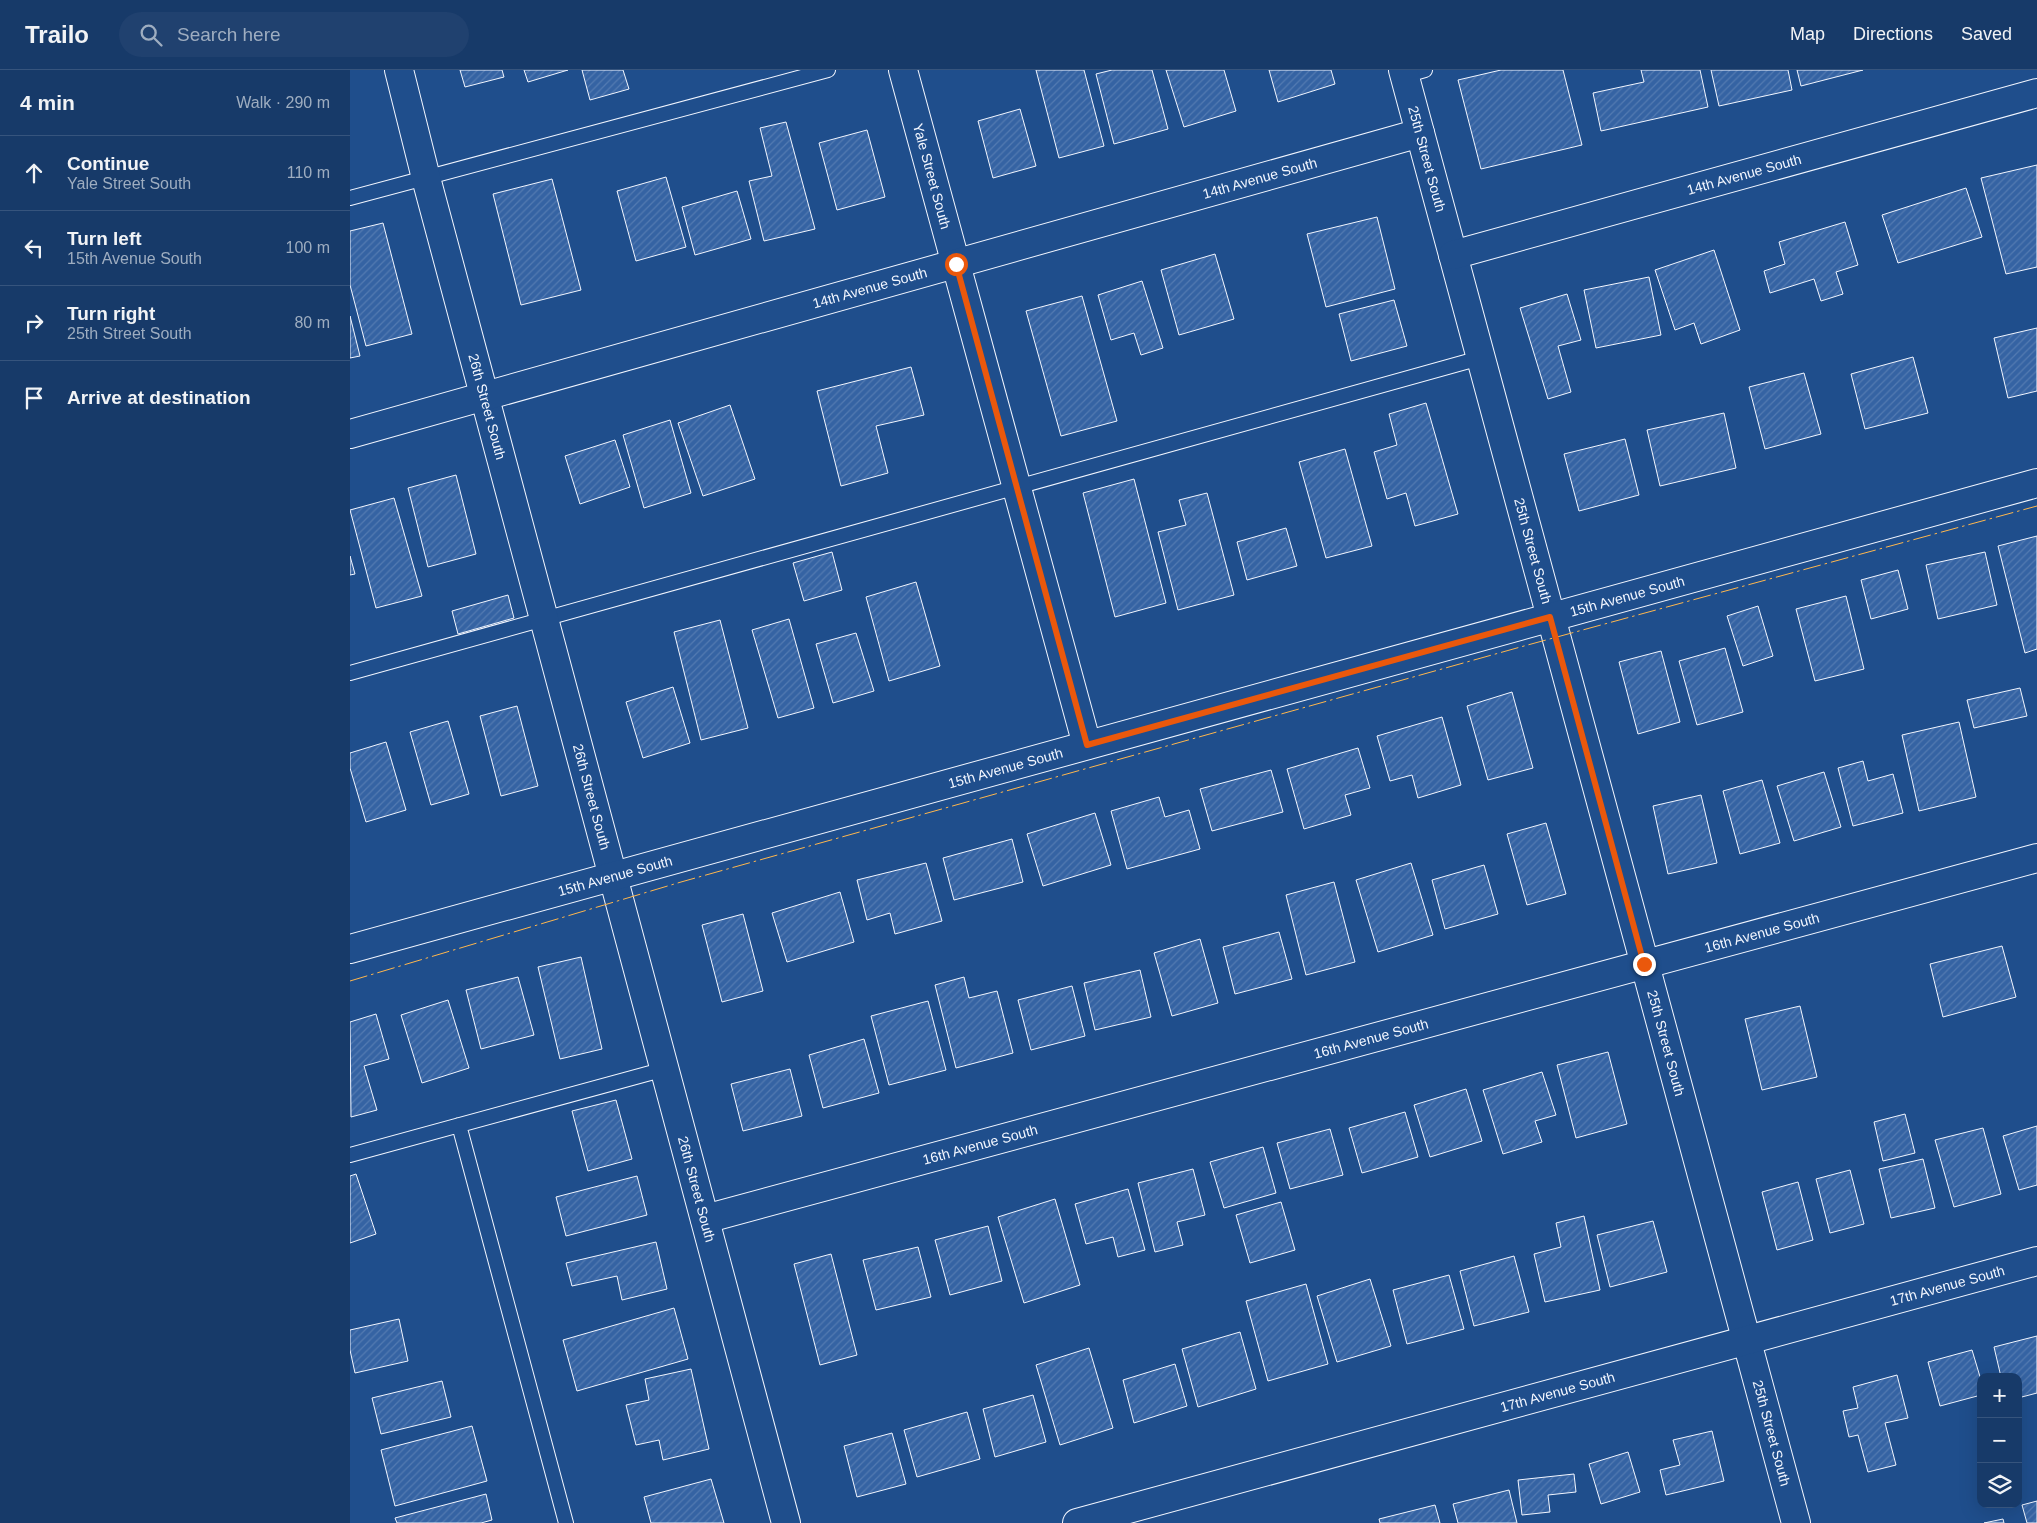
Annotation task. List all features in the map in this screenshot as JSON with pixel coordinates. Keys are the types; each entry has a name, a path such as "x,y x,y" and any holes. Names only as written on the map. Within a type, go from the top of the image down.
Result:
{"street":[{"name":"26th Street South","path":"399,70 484,396 786,1523"},
{"name":"Yale Street South","path":"903,70 1087,745"},
{"name":"25th Street South","path":"1411,72 1420,133 1796,1523"},
{"name":"14th Avenue South","path":"1453,255 2037,93"},
{"name":"14th Avenue South","path":"350,434 1420,133"},
{"name":"15th Avenue South","path":"350,949 2037,483"},
{"name":"16th Avenue South","path":"705,1219 2037,858"},
{"name":"17th Avenue South","path":"1077,1523 2037,1261"}],"lane":[{"path":"350,198 828,70"},
{"path":"350,673 1480,358"},
{"path":"350,1154 665,1069"},
{"path":"459,1125 566,1523"}],"building":[{"path":"460,70 502,70 504,77 465,87"},
{"path":"524,70 568,70 528,82"},
{"path":"582,70 623,70 629,89 590,100"},
{"path":"1036,70 1084,70 1104,146 1059,158"},
{"path":"1112,70 1152,70 1168,129 1114,144 1096,74"},
{"path":"1166,70 1224,70 1236,111 1184,127"},
{"path":"1269,70 1331,70 1335,84 1278,102"},
{"path":"1501,70 1563,70 1582,145 1481,169 1458,80"},
{"path":"1641,70 1700,70 1708,107 1601,131 1593,93 1644,82"},
{"path":"1711,70 1788,70 1792,90 1719,106"},
{"path":"1797,70 1863,70 1801,86"},
{"path":"1020,109 1036,166 993,178 978,121"},
{"path":"786,122 815,229 764,241 749,181 772,176 760,128"},
{"path":"867,130 885,197 837,210 819,143"},
{"path":"2037,165 2037,267 2006,274 1981,178"},
{"path":"666,177 686,247 636,261 617,191"},
{"path":"552,179 581,290 521,305 493,194"},
{"path":"1966,188 1982,237 1898,263 1882,215"},
{"path":"737,191 751,239 695,255 682,207"},
{"path":"1377,217 1395,289 1326,307 1307,234"},
{"path":"1845,222 1858,265 1836,272 1843,294 1821,301 1814,279 1770,293 1764,271 1785,264 1779,242"},
{"path":"383,223 412,334 366,346 350,285 350,231"},
{"path":"1714,250 1740,330 1701,344 1694,323 1675,330 1655,270"},
{"path":"1215,254 1234,319 1179,335 1161,270"},
{"path":"1649,277 1661,335 1596,348 1584,290"},
{"path":"1142,281 1163,348 1141,355 1134,333 1111,340 1098,295"},
{"path":"1567,294 1581,340 1558,346 1571,392 1548,399 1520,308"},
{"path":"1082,296 1117,421 1061,436 1026,311"},
{"path":"1394,300 1407,346 1351,361 1339,314"},
{"path":"350,316 360,356 350,358"},
{"path":"2037,328 2037,391 2008,398 1994,338"},
{"path":"1913,357 1928,413 1865,429 1851,374"},
{"path":"911,367 924,415 876,426 888,473 841,486 817,391"},
{"path":"1804,373 1821,434 1765,449 1749,387"},
{"path":"1426,403 1458,514 1415,526 1406,493 1387,499 1374,452 1397,445 1389,414"},
{"path":"730,405 755,479 703,496 678,423"},
{"path":"1724,413 1736,468 1660,486 1647,430"},
{"path":"670,420 691,493 644,508 623,435"},
{"path":"1625,439 1639,495 1579,511 1564,454"},
{"path":"615,440 630,487 580,504 565,456"},
{"path":"1345,449 1372,546 1326,558 1299,462"},
{"path":"456,475 476,554 428,567 408,488"},
{"path":"1134,479 1166,603 1115,617 1083,493"},
{"path":"1207,493 1234,595 1178,610 1158,532 1186,525 1179,500"},
{"path":"394,498 422,596 376,608 350,510"},
{"path":"1286,528 1297,566 1247,580 1237,542"},
{"path":"2037,536 2037,649 2025,653 1998,546"},
{"path":"832,552 842,590 804,601 793,563"},
{"path":"1985,552 1997,605 1938,619 1926,565"},
{"path":"350,556 355,574 350,575"},
{"path":"1898,570 1908,609 1871,619 1861,580"},
{"path":"916,582 940,666 889,681 866,597"},
{"path":"508,595 514,618 458,634 452,611"},
{"path":"1846,596 1864,669 1815,681 1796,609"},
{"path":"1758,606 1773,656 1743,666 1727,616"},
{"path":"789,619 814,708 778,718 752,630"},
{"path":"720,620 748,728 701,740 674,632"},
{"path":"856,633 874,691 833,703 816,644"},
{"path":"1725,648 1743,712 1697,725 1679,661"},
{"path":"1661,651 1680,722 1638,734 1619,662"},
{"path":"673,687 690,743 643,758 626,702"},
{"path":"2020,688 2027,716 1974,728 1967,700"},
{"path":"1512,692 1533,768 1488,780 1467,706"},
{"path":"517,706 538,786 501,796 480,716"},
{"path":"1442,717 1461,785 1418,798 1412,775 1390,781 1377,736"},
{"path":"448,721 469,794 431,805 410,732"},
{"path":"1959,722 1976,797 1919,811 1902,735"},
{"path":"386,742 406,810 366,822 350,768 350,753"},
{"path":"1358,748 1370,788 1345,795 1351,815 1304,829 1287,769"},
{"path":"1863,761 1868,781 1893,774 1903,813 1853,826 1838,768"},
{"path":"1271,770 1283,812 1212,831 1200,789"},
{"path":"1824,772 1841,827 1794,841 1777,786"},
{"path":"1762,780 1780,843 1740,854 1723,791"},
{"path":"1701,795 1717,863 1668,874 1653,806"},
{"path":"1159,797 1165,817 1189,810 1200,849 1127,869 1111,811"},
{"path":"1095,813 1111,865 1043,886 1027,834"},
{"path":"1546,823 1566,894 1527,905 1507,834"},
{"path":"1012,839 1023,882 954,900 943,858"},
{"path":"926,863 942,921 895,934 890,913 867,920 857,880"},
{"path":"1411,863 1433,935 1378,952 1356,880"},
{"path":"1484,865 1498,914 1445,929 1432,880"},
{"path":"1334,882 1355,962 1306,975 1286,895"},
{"path":"840,892 854,942 787,962 772,913"},
{"path":"743,914 763,991 722,1002 702,925"},
{"path":"1279,932 1292,979 1235,994 1223,947"},
{"path":"1200,939 1218,1003 1172,1016 1154,953"},
{"path":"2002,946 2016,997 1943,1017 1930,964"},
{"path":"581,957 602,1049 560,1059 538,967"},
{"path":"1140,970 1151,1017 1095,1030 1084,983"},
{"path":"518,977 534,1035 481,1049 466,990"},
{"path":"964,977 969,998 997,991 1013,1053 956,1068 935,985"},
{"path":"1072,986 1085,1036 1031,1050 1018,1000"},
{"path":"448,1000 469,1068 422,1083 401,1015"},
{"path":"928,1001 946,1070 889,1085 871,1016"},
{"path":"1800,1006 1817,1077 1762,1090 1745,1019"},
{"path":"376,1014 389,1059 364,1066 377,1110 351,1117 350,1022"},
{"path":"864,1039 879,1093 823,1108 809,1055"},
{"path":"1608,1052 1627,1124 1576,1138 1557,1065"},
{"path":"790,1069 802,1116 743,1131 731,1084"},
{"path":"1542,1072 1556,1115 1535,1121 1542,1142 1503,1154 1483,1090"},
{"path":"1466,1089 1482,1141 1430,1157 1414,1105"},
{"path":"616,1100 632,1159 588,1171 572,1111"},
{"path":"1405,1112 1418,1157 1362,1173 1349,1128"},
{"path":"1905,1114 1915,1153 1883,1161 1874,1122"},
{"path":"2037,1126 2037,1185 2019,1190 2003,1136"},
{"path":"1983,1128 2001,1194 1954,1207 1935,1140"},
{"path":"1330,1129 1343,1175 1290,1189 1277,1143"},
{"path":"1263,1147 1276,1193 1224,1208 1210,1162"},
{"path":"1923,1159 1935,1208 1891,1218 1879,1169"},
{"path":"1193,1169 1205,1215 1177,1222 1183,1245 1155,1252 1138,1183"},
{"path":"1850,1170 1864,1224 1830,1233 1816,1179"},
{"path":"356,1174 376,1234 350,1243 350,1176"},
{"path":"637,1176 647,1215 566,1236 556,1197"},
{"path":"1798,1182 1813,1240 1777,1250 1762,1192"},
{"path":"1128,1189 1145,1250 1118,1257 1113,1237 1086,1244 1075,1204"},
{"path":"1055,1199 1080,1285 1024,1303 998,1217"},
{"path":"1281,1202 1295,1250 1250,1263 1236,1215"},
{"path":"1584,1216 1600,1290 1545,1302 1534,1254 1561,1247 1556,1223"},
{"path":"1653,1221 1667,1272 1610,1287 1597,1235"},
{"path":"988,1226 1002,1281 950,1295 935,1240"},
{"path":"656,1242 667,1289 622,1300 617,1276 572,1286 566,1263"},
{"path":"918,1247 931,1297 876,1310 863,1260"},
{"path":"831,1254 857,1355 820,1365 794,1264"},
{"path":"1514,1256 1529,1312 1474,1326 1460,1271"},
{"path":"1449,1275 1464,1329 1407,1344 1393,1290"},
{"path":"1370,1279 1391,1346 1337,1362 1317,1296"},
{"path":"1306,1284 1328,1364 1268,1381 1246,1301"},
{"path":"674,1308 688,1359 577,1391 563,1340"},
{"path":"399,1319 408,1361 355,1373 350,1350 350,1330"},
{"path":"1240,1332 1256,1389 1198,1407 1182,1349"},
{"path":"2037,1336 2037,1393 2022,1397 2022,1373 2000,1373 1994,1347"},
{"path":"1089,1348 1113,1428 1060,1445 1036,1365"},
{"path":"1972,1350 1979,1373 1977,1373 1977,1396 1940,1406 1928,1362"},
{"path":"1175,1364 1187,1406 1134,1423 1123,1380"},
{"path":"691,1369 709,1449 663,1460 659,1440 636,1445 626,1405 649,1400 645,1379"},
{"path":"1897,1375 1908,1418 1885,1423 1896,1465 1868,1472 1858,1435 1849,1437 1843,1411 1858,1408 1853,1387"},
{"path":"442,1381 451,1417 381,1434 372,1398"},
{"path":"1033,1395 1046,1442 995,1457 983,1409"},
{"path":"967,1412 980,1459 917,1477 904,1430"},
{"path":"472,1426 487,1481 395,1506 381,1450"},
{"path":"1712,1431 1724,1481 1666,1495 1660,1470 1680,1465 1673,1440"},
{"path":"892,1433 906,1484 857,1497 844,1446"},
{"path":"1628,1452 1640,1492 1601,1504 1589,1464"},
{"path":"1574,1474 1576,1492 1548,1495 1550,1512 1522,1515 1518,1480"},
{"path":"711,1479 724,1523 651,1523 644,1497"},
{"path":"1509,1490 1517,1523 1458,1523 1453,1504"},
{"path":"486,1494 492,1520 481,1523 397,1523 395,1518"},
{"path":"2037,1501 2037,1523 2027,1523 2022,1505"},
{"path":"1435,1505 1440,1523 1380,1523 1379,1519"},
{"path":"2003,1519 2004,1523 1984,1523"}],"power":[{"path":"350,981 681,882 1524,646 2037,506"}],"route":[{"path":"956,264 1087,745 1550,617 1644,964"}]}
